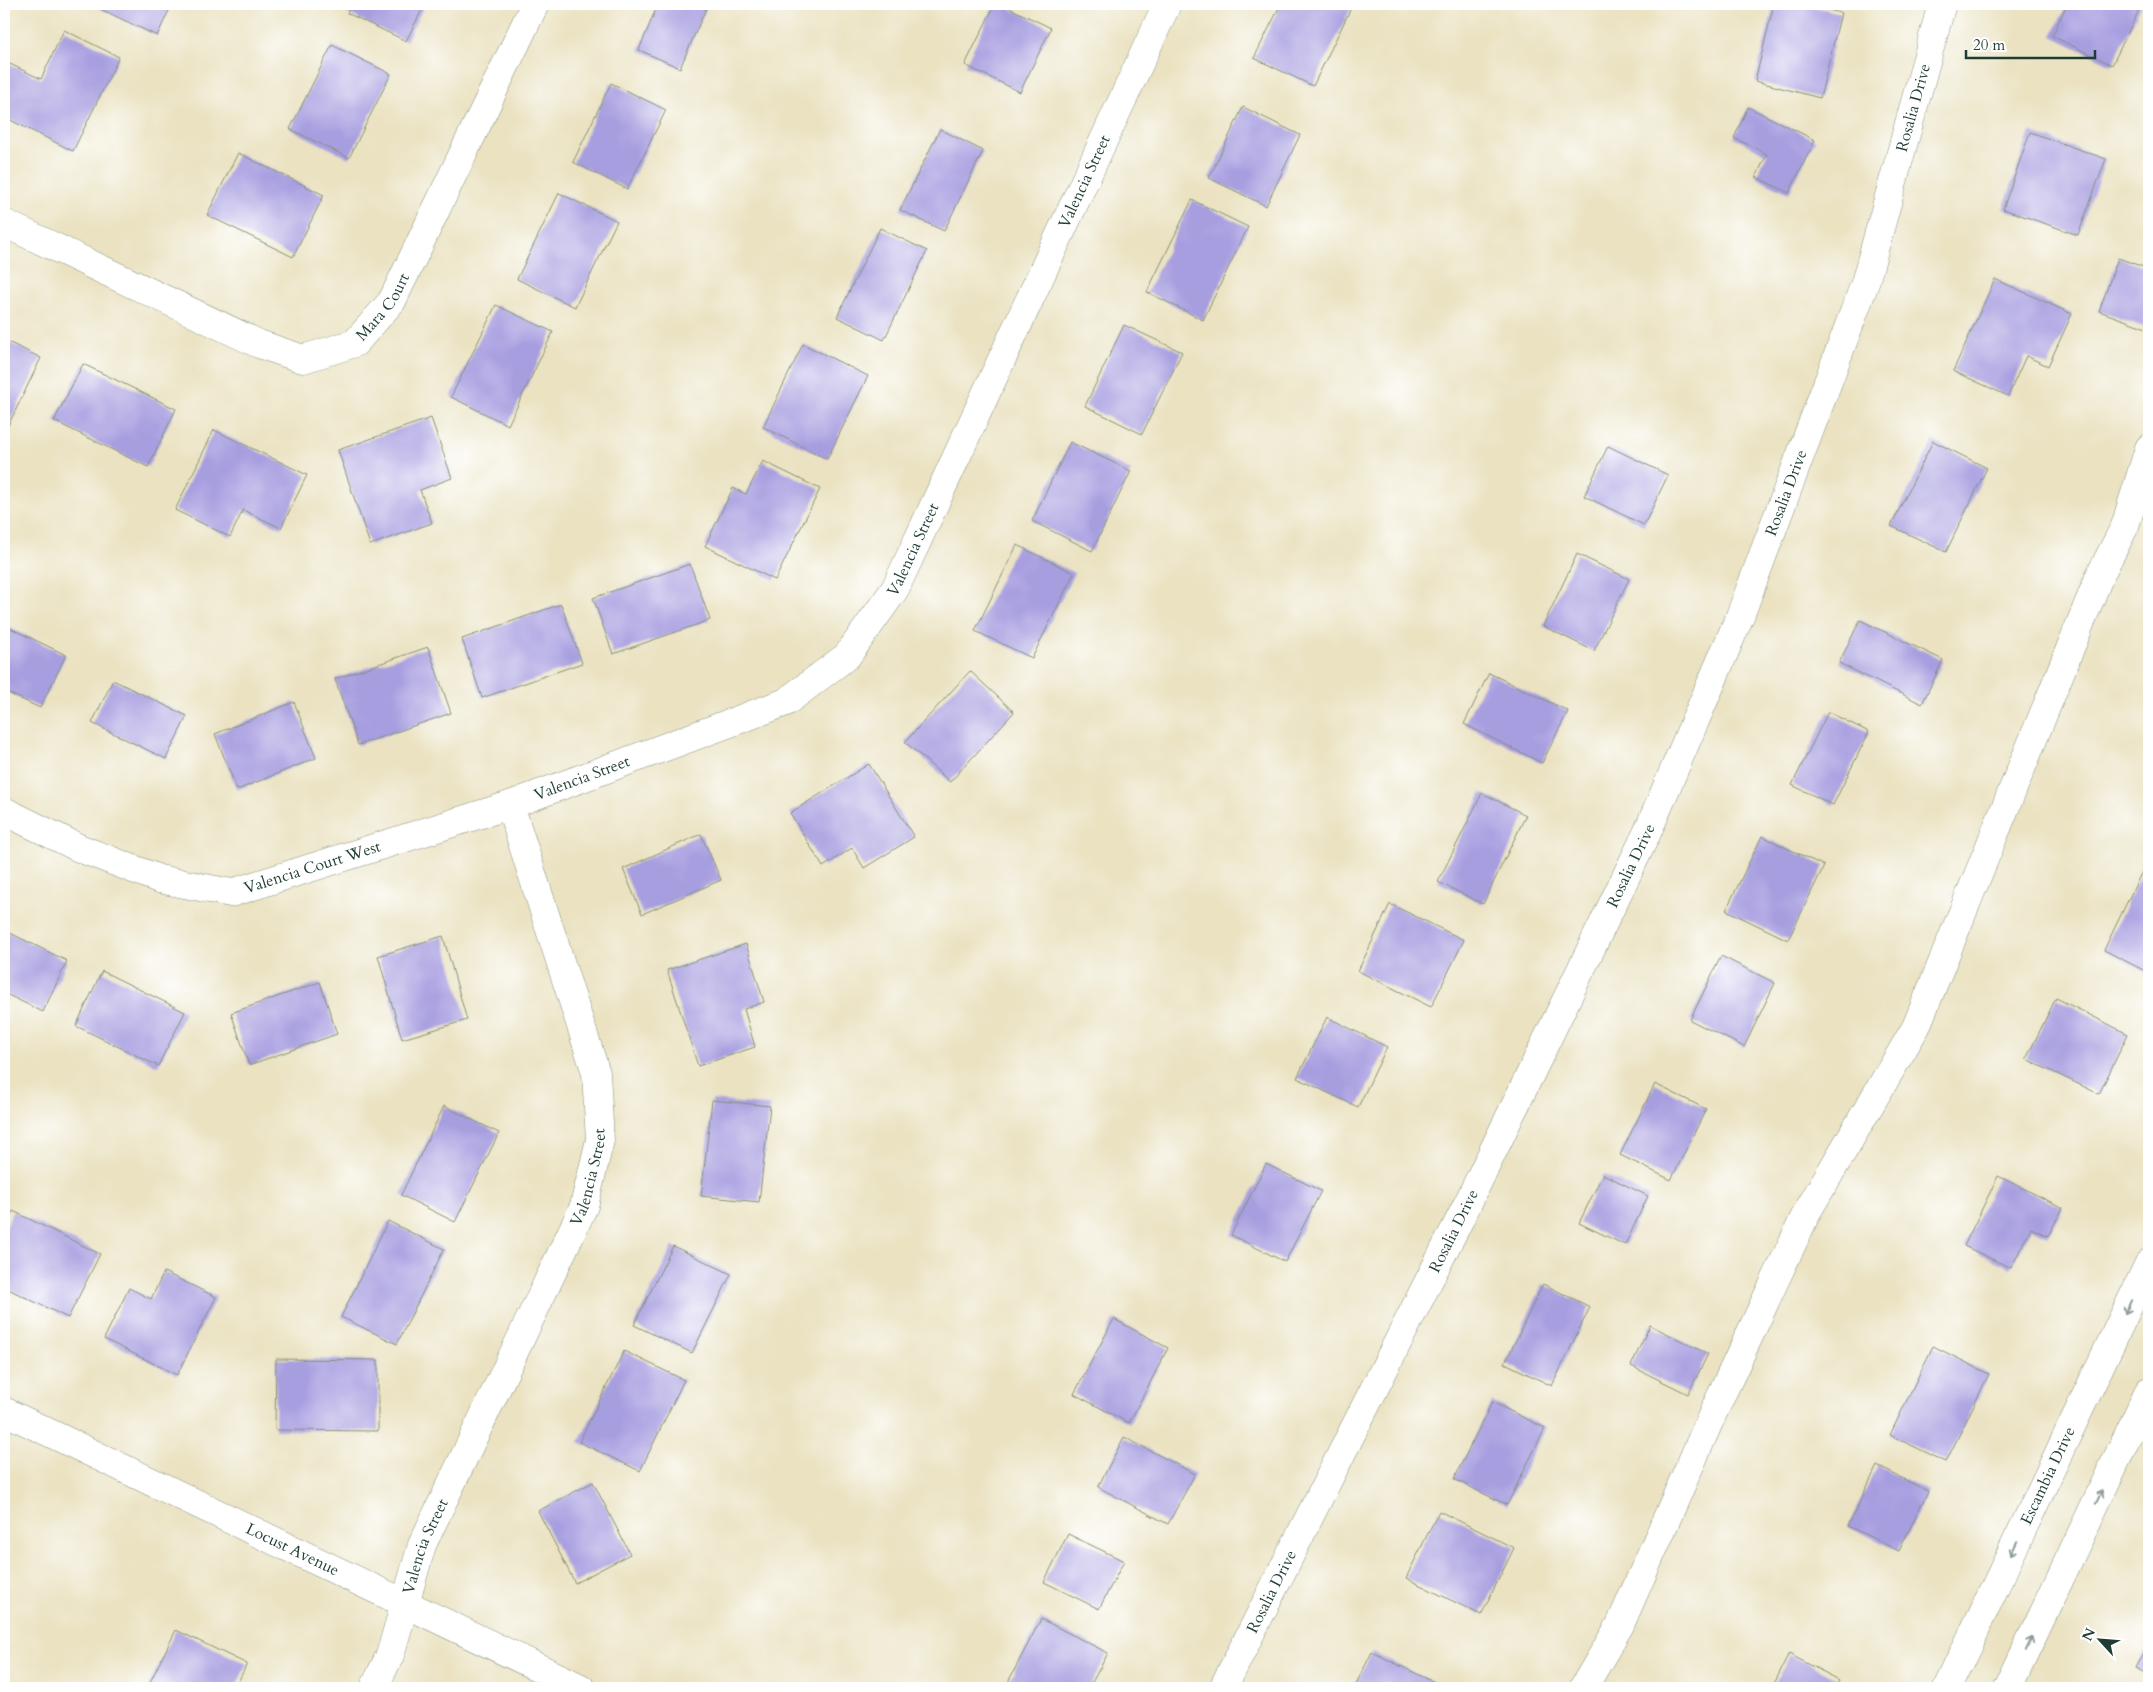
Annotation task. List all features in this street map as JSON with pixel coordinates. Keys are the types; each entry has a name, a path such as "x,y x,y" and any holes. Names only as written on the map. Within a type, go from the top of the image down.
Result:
{"street":[{"name":"Mara Court","path":"4,223 259,344 303,359 355,344 392,301 535,4"},
{"name":"Valencia Street","path":"374,1688 390,1655 422,1545 584,1206 600,1140 596,1073 510,805 786,702 847,656 895,589 1166,4"},
{"name":"Rosalia Drive","path":"1223,1688 1458,1222 1638,851 1736,625 1865,283 1942,4"},
{"path":"1583,1688 1620,1625 1713,1413 1807,1212 1916,1027 2088,602 2125,526 2149,448"},
{"name":"Valencia Court West","path":"4,812 79,848 159,879 231,893 510,805"},
{"name":"Escambia Drive","path":"1947,1688 2149,1263"},
{"path":"2008,1688 2149,1391"},
{"name":"Locust Avenue","path":"4,1412 581,1688"}],"building":[{"path":"90,4 172,4 157,36"},
{"path":"352,4 425,4 406,41 347,13"},
{"path":"658,4 708,4 680,68 639,50"},
{"path":"995,4 1001,4 1051,28 1020,92 965,65"},
{"path":"1281,4 1353,4 1313,86 1254,58"},
{"path":"1774,4 1803,4 1841,13 1820,98 1755,81"},
{"path":"2067,4 2142,4 2112,65 2052,36"},
{"path":"64,30 119,57 73,151 4,117 4,61 41,79"},
{"path":"332,45 391,74 349,158 290,129"},
{"path":"611,83 666,110 627,189 573,162"},
{"path":"1243,107 1300,135 1266,206 1209,178"},
{"path":"1748,107 1815,140 1789,193 1756,177 1767,154 1734,138"},
{"path":"940,129 983,151 944,231 900,210"},
{"path":"2030,132 2106,159 2078,235 2003,209"},
{"path":"238,153 324,195 293,257 207,215"},
{"path":"559,193 617,221 575,307 517,279"},
{"path":"1192,200 1248,227 1203,320 1147,292"},
{"path":"880,228 927,251 884,340 837,317"},
{"path":"2118,258 2149,269 2149,329 2099,311"},
{"path":"1995,279 2072,314 2048,366 2026,356 2008,396 1953,371"},
{"path":"496,305 553,332 508,425 451,397"},
{"path":"1124,325 1182,352 1142,434 1085,406"},
{"path":"4,340 41,358 4,434"},
{"path":"803,344 868,376 827,459 763,427"},
{"path":"83,364 176,409 148,467 54,421"},
{"path":"431,418 452,478 420,490 432,523 370,545 338,450"},
{"path":"214,430 307,475 281,528 243,510 230,537 175,510"},
{"path":"1933,441 1987,468 1946,552 1891,526"},
{"path":"1070,442 1131,471 1092,551 1032,521"},
{"path":"1608,446 1668,475 1644,525 1584,496"},
{"path":"763,461 820,489 775,580 705,546 733,488 746,494"},
{"path":"1017,545 1074,573 1032,658 975,631"},
{"path":"1577,554 1629,579 1594,651 1543,626"},
{"path":"690,564 710,620 613,654 593,598"},
{"path":"561,604 582,663 482,698 462,639"},
{"path":"1860,620 1943,660 1922,704 1839,663"},
{"path":"4,625 66,655 40,708 4,691"},
{"path":"428,647 451,713 358,745 335,679"},
{"path":"970,671 1014,712 950,782 905,742"},
{"path":"1489,673 1568,711 1542,763 1464,724"},
{"path":"113,680 187,716 166,759 92,723"},
{"path":"294,702 316,758 237,790 215,734"},
{"path":"1828,712 1869,732 1833,805 1792,785"},
{"path":"869,764 914,837 864,868 852,848 823,867 790,813"},
{"path":"1482,793 1526,815 1483,904 1438,882"},
{"path":"701,834 721,880 642,914 623,869"},
{"path":"1762,836 1824,866 1788,940 1726,910"},
{"path":"2149,857 2149,973 2104,950"},
{"path":"1390,904 1464,940 1431,1007 1358,971"},
{"path":"4,930 67,961 43,1012 4,993"},
{"path":"443,936 467,1020 402,1039 378,956"},
{"path":"746,944 764,1002 744,1009 755,1047 698,1066 667,970"},
{"path":"1721,956 1775,983 1744,1047 1690,1020"},
{"path":"102,971 185,1012 158,1066 76,1026"},
{"path":"320,982 337,1034 249,1065 231,1013"},
{"path":"2056,998 2128,1034 2099,1094 2026,1059"},
{"path":"1327,1017 1387,1047 1358,1107 1297,1078"},
{"path":"1655,1084 1706,1109 1671,1180 1620,1155"},
{"path":"712,1100 770,1106 759,1202 701,1196"},
{"path":"444,1106 499,1133 455,1222 401,1195"},
{"path":"1266,1164 1321,1191 1285,1262 1231,1235"},
{"path":"1603,1174 1648,1196 1625,1245 1579,1223"},
{"path":"1998,1176 2063,1208 2048,1236 2031,1228 2011,1268 1964,1246"},
{"path":"13,1211 100,1254 68,1318 4,1287 4,1230"},
{"path":"388,1221 444,1249 397,1344 341,1317"},
{"path":"673,1246 731,1274 692,1353 634,1325"},
{"path":"164,1272 216,1297 177,1375 104,1339 129,1288 151,1299"},
{"path":"1543,1284 1590,1307 1552,1386 1505,1363"},
{"path":"1114,1319 1168,1348 1129,1423 1074,1394"},
{"path":"1650,1325 1708,1354 1688,1394 1631,1366"},
{"path":"1933,1346 1989,1374 1946,1462 1890,1435"},
{"path":"624,1351 684,1380 640,1471 579,1442"},
{"path":"276,1359 378,1360 378,1431 275,1430"},
{"path":"1492,1402 1545,1428 1507,1505 1454,1479"},
{"path":"1124,1437 1195,1474 1168,1524 1098,1487"},
{"path":"1877,1466 1928,1491 1899,1551 1848,1526"},
{"path":"593,1482 630,1554 575,1583 538,1511"},
{"path":"1439,1511 1514,1548 1481,1615 1406,1578"},
{"path":"1068,1534 1124,1561 1099,1609 1044,1582"},
{"path":"1041,1619 1108,1653 1089,1688 1015,1688 1007,1684"},
{"path":"176,1630 247,1664 235,1688 147,1688"},
{"path":"2149,1642 2149,1676 2135,1669"},
{"path":"1372,1652 1446,1688 1354,1688"},
{"path":"1789,1654 1839,1680 1835,1688 1772,1688"}]}
